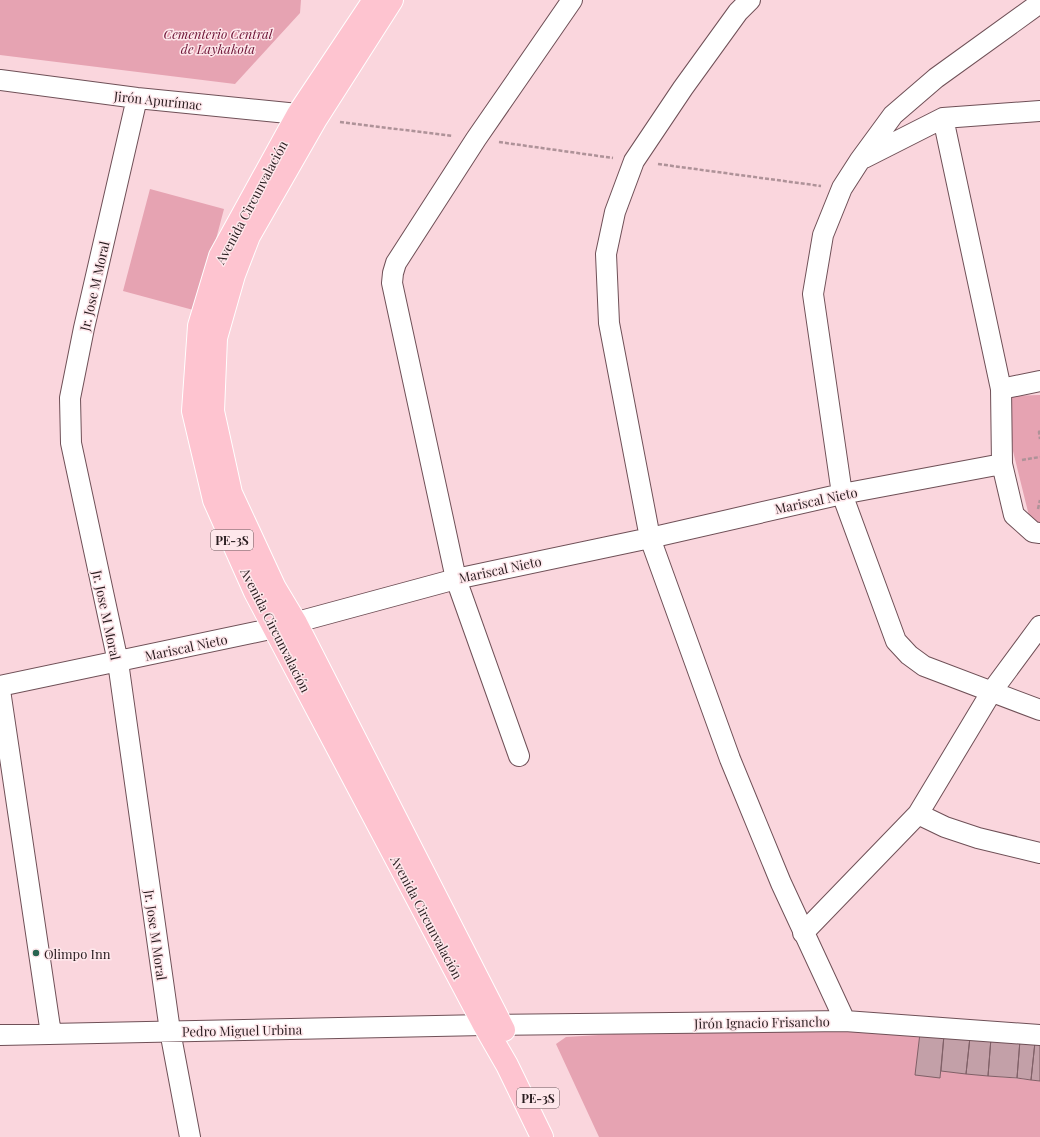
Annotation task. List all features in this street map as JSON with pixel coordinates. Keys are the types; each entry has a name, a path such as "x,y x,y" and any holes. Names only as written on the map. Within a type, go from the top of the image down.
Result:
{"highway":[{"name":"Avenida Circunvalación","path":"374,0 307,117 220,256 199,326 193,411 214,500 255,592 285,626 493,1025 556,1137"},
{"name":"Avenida Circunvalación","path":"307,117 392,0"},
{"name":"Avenida Circunvalación","path":"513,1062 542,1137"}],"street":[{"path":"519,756 456,579 392,284 396,263 476,139 572,0"},
{"path":"750,0 738,12 683,88 634,161 615,212 606,254 609,323 650,538 730,759 781,883 845,1021"},
{"path":"1040,3 936,78 893,115 860,160 842,188 823,235 813,294 842,494 896,641 909,655 924,666 1040,710"},
{"name":"Jirón Apurímac","path":"0,80 137,98 307,117"},
{"name":"Jr. Jose M Moral","path":"137,98 84,328 70,398 71,443 118,662 170,1031 190,1137"},
{"path":"860,160 943,118 1040,111"},
{"path":"943,118 1001,389 1002,464 1014,516 1033,532 1040,533"},
{"path":"1001,389 1040,381"},
{"name":"Mariscal Nieto","path":"0,686 285,626 456,579 650,538 842,494 1002,464"},
{"path":"803,933 918,814 992,691 1040,626"},
{"path":"0,690 51,1034"},
{"path":"918,814 978,838 1040,853"},
{"name":"Jirón Ignacio Frisancho","path":"493,1025 845,1021 1040,1035"},
{"name":"Pedro Miguel Urbina","path":"0,1035 493,1025"}],"path":[{"path":"307,117 476,139"},
{"path":"1040,431 1040,439"}],"green space":[{"name":"Cementerio Central de Laykakota","path":"0,0 301,0 300,13 235,84 0,55"},
{"path":"150,189 224,209 197,311 123,291"},
{"path":"1040,395 1040,531 1033,532 1013,451 1008,396"},
{"path":"811,1024 920,1033 940,1078 941,1071 1040,1081 1040,1137 599,1137 556,1044 566,1037"}],"building":[{"path":"920,1033 944,1035 940,1078 915,1075"},
{"path":"944,1035 970,1037 966,1074 941,1071"},
{"path":"970,1037 991,1038 988,1076 966,1074"},
{"path":"991,1038 1020,1040 1017,1078 988,1076"},
{"path":"1020,1040 1035,1042 1031,1080 1017,1078"},
{"path":"1035,1042 1040,1042 1040,1081 1031,1080"}],"place":[{"name":"Olimpo Inn","path":"36,953"}]}
